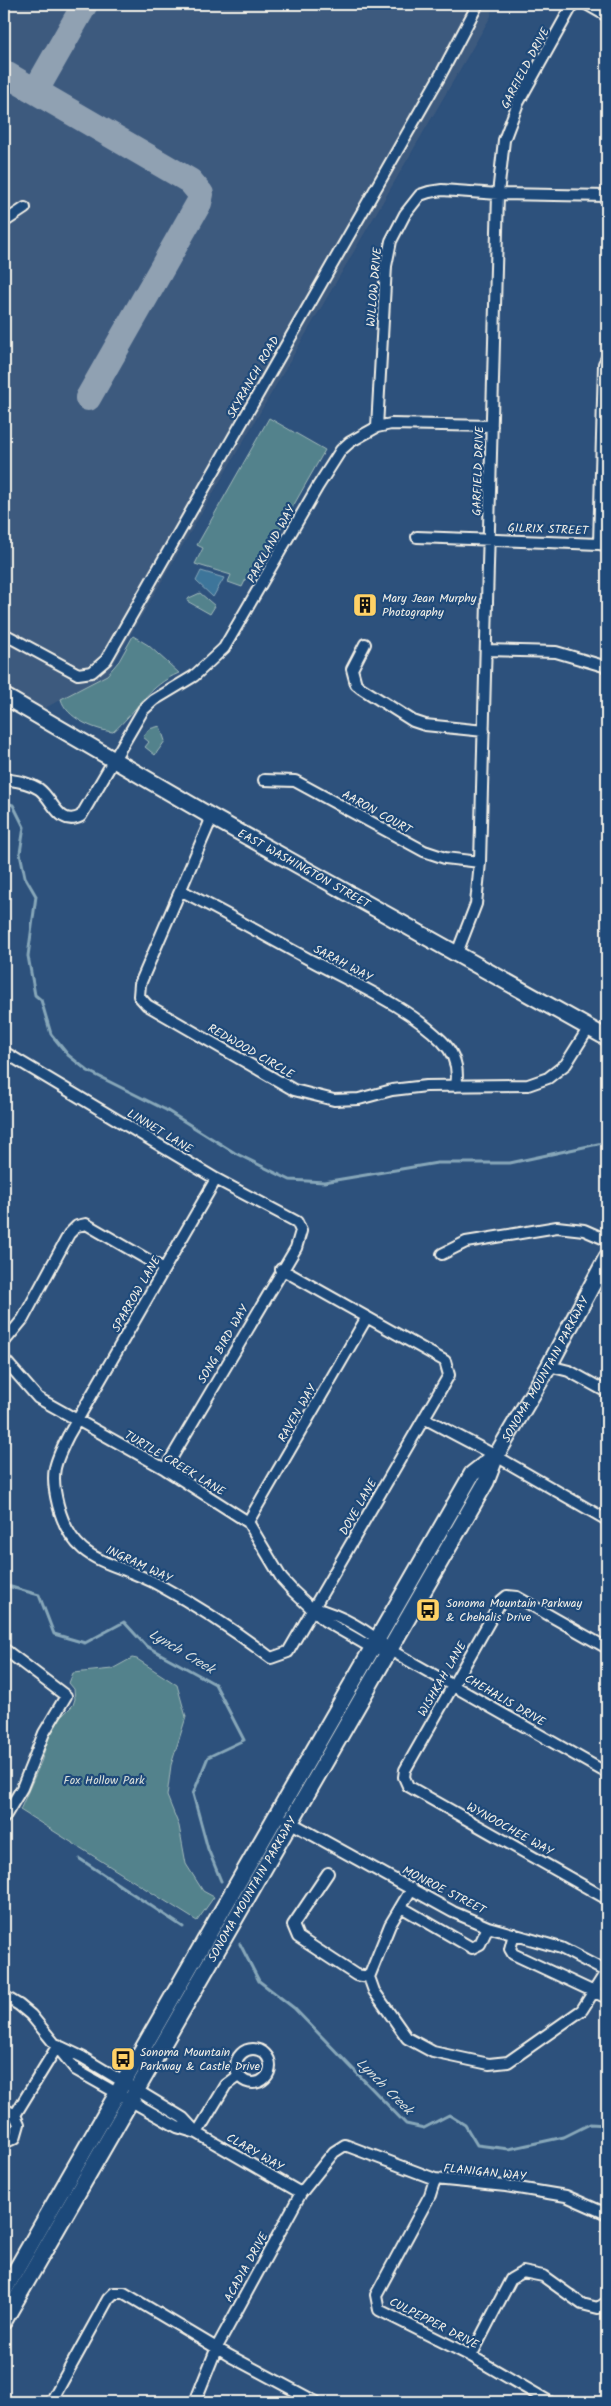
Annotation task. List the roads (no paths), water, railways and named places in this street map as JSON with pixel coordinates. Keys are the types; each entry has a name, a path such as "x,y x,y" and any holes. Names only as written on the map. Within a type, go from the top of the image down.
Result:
{"main road":[{"name":"EAST WASHINGTON STREET","path":"4,696 212,817 607,1038"},
{"name":"SONOMA MOUNTAIN PARKWAY","path":"4,2322 486,1482 496,1456 549,1366 607,1257"},
{"name":"SONOMA MOUNTAIN PARKWAY","path":"4,2291 472,1474 496,1456"}],"street":[{"name":"SKYRANCH ROAD","path":"4,634 78,674 92,672 102,665 440,76 478,4"},
{"name":"GARFIELD DRIVE","path":"457,953 476,904 480,862 498,194 504,140 518,103 574,4"},
{"path":"586,4 607,16"},
{"name":"WILLOW DRIVE","path":"377,427 386,266 391,241 405,214 420,195 442,190 498,194 607,196"},
{"path":"4,222 25,208"},
{"path":"603,545 604,364 607,358"},
{"name":"PARKLAND WAY","path":"4,779 23,782 40,790 63,818 72,820 81,816 127,734 148,705 194,676 224,648 341,450 356,438 377,427 408,423 492,426"},
{"name":"GILRIX STREET","path":"417,537 603,545"},
{"path":"365,644 352,669 356,684 419,723 484,731"},
{"path":"486,650 556,652 607,667"},
{"name":"AARON COURT","path":"264,780 295,781 424,851 445,858 480,862"},
{"name":"REDWOOD CIRCLE","path":"212,817 182,891 140,984 139,996 147,1005 294,1090 334,1100 359,1099 392,1090 426,1086 519,1086 548,1078 566,1064 588,1029"},
{"name":"SARAH WAY","path":"182,891 251,926 414,1018 443,1042 454,1056 458,1072 456,1086"},
{"name":"LINNET LANE","path":"4,1052 216,1179 297,1222 301,1231"},
{"name":"SPARROW LANE","path":"77,1421 216,1179"},
{"path":"4,1342 22,1319 69,1234 77,1226 86,1224 164,1270"},
{"path":"442,1254 466,1242 557,1227 584,1230 607,1240"},
{"name":"SONG BIRD WAY","path":"165,1469 296,1248 301,1231"},
{"path":"282,1269 445,1361 450,1375 424,1418 496,1456 607,1520"},
{"name":"RAVEN WAY","path":"248,1522 367,1317"},
{"name":"TURTLE CREEK LANE","path":"4,1359 38,1398 165,1469 248,1522 282,1579 314,1608 331,1612 374,1643 390,1650"},
{"path":"549,1366 570,1371 607,1392"},
{"name":"DOVE LANE","path":"314,1608 424,1418"},
{"name":"INGRAM WAY","path":"77,1421 57,1459 52,1483 64,1526 76,1545 91,1556 159,1585 271,1658 288,1652 314,1608"},
{"name":"WISHKAH LANE","path":"404,1777 405,1770 502,1601 507,1596 517,1597 607,1648"},
{"path":"4,1649 66,1696 44,1733 22,1788 4,1818"},
{"name":"CHEHALIS DRIVE","path":"390,1650 607,1773"},
{"name":"WYNOOCHEE WAY","path":"404,1777 408,1786 607,1899"},
{"name":"MONROE STREET","path":"277,1815 454,1912 488,1927 561,1948 606,1972"},
{"path":"328,1873 293,1925 294,1931 298,1937 356,1975 369,1977"},
{"path":"412,1888 390,1925 369,1977 374,1991 407,2038 433,2052 489,2064 508,2062 551,2034 582,2010 606,1972"},
{"path":"401,1906 472,1948 480,1944 488,1927"},
{"path":"514,1934 510,1949 513,1954 607,1998"},
{"name":"CLARY WAY","path":"4,1996 31,2015 58,2045 120,2088 134,2095 177,2127 197,2133 301,2193"},
{"path":"15,2115 58,2045"},
{"path":"197,2133 226,2084 238,2076"},
{"path":"4,2109 15,2115 19,2124 18,2133 10,2141 4,2143"},
{"name":"FLANIGAN WAY","path":"334,2152 345,2145 435,2180 506,2186 566,2196 607,2214"},
{"name":"ACADIA DRIVE","path":"194,2402 217,2347 301,2193 334,2152"},
{"name":"CULPEPPER DRIVE","path":"435,2180 430,2195 376,2295 380,2310 471,2356 550,2402"},
{"path":"471,2356 511,2280 523,2272 543,2276 582,2304 598,2308 607,2302"},
{"path":"51,2402 108,2299 114,2293 124,2293 316,2402"}],"waterway":[{"path":"4,802 13,805 24,827 20,853 25,877 36,896 28,956 35,995 41,1000 51,1034 68,1055 88,1071 166,1110 235,1153 290,1180 324,1182 437,1163 510,1163 607,1142"},
{"name":"Lynch Creek","path":"4,1479 6,1527 4,1528"},
{"name":"Lynch Creek","path":"4,1585 39,1595 54,1634 85,1643 124,1622 146,1646 215,1684 244,1740 208,1757 193,1794 208,1849 221,1881"},
{"path":"80,1859 183,1927"},
{"name":"Lynch Creek","path":"240,1944 259,1981 294,2008 406,2124 424,2128 449,2115 465,2125 477,2145 509,2149 564,2137 590,2124 607,2125"}],"place":[{"name":"Mary Jean Murphy Photography","path":"365,605"},
{"name":"Sonoma Mountain Parkway & Chehalis Drive","path":"428,1610"},
{"name":"Sonoma Mountain Parkway & Castle Drive","path":"123,2059"}],"park label":[{"name":"Fox Hollow Park","path":"104,1780"}]}
